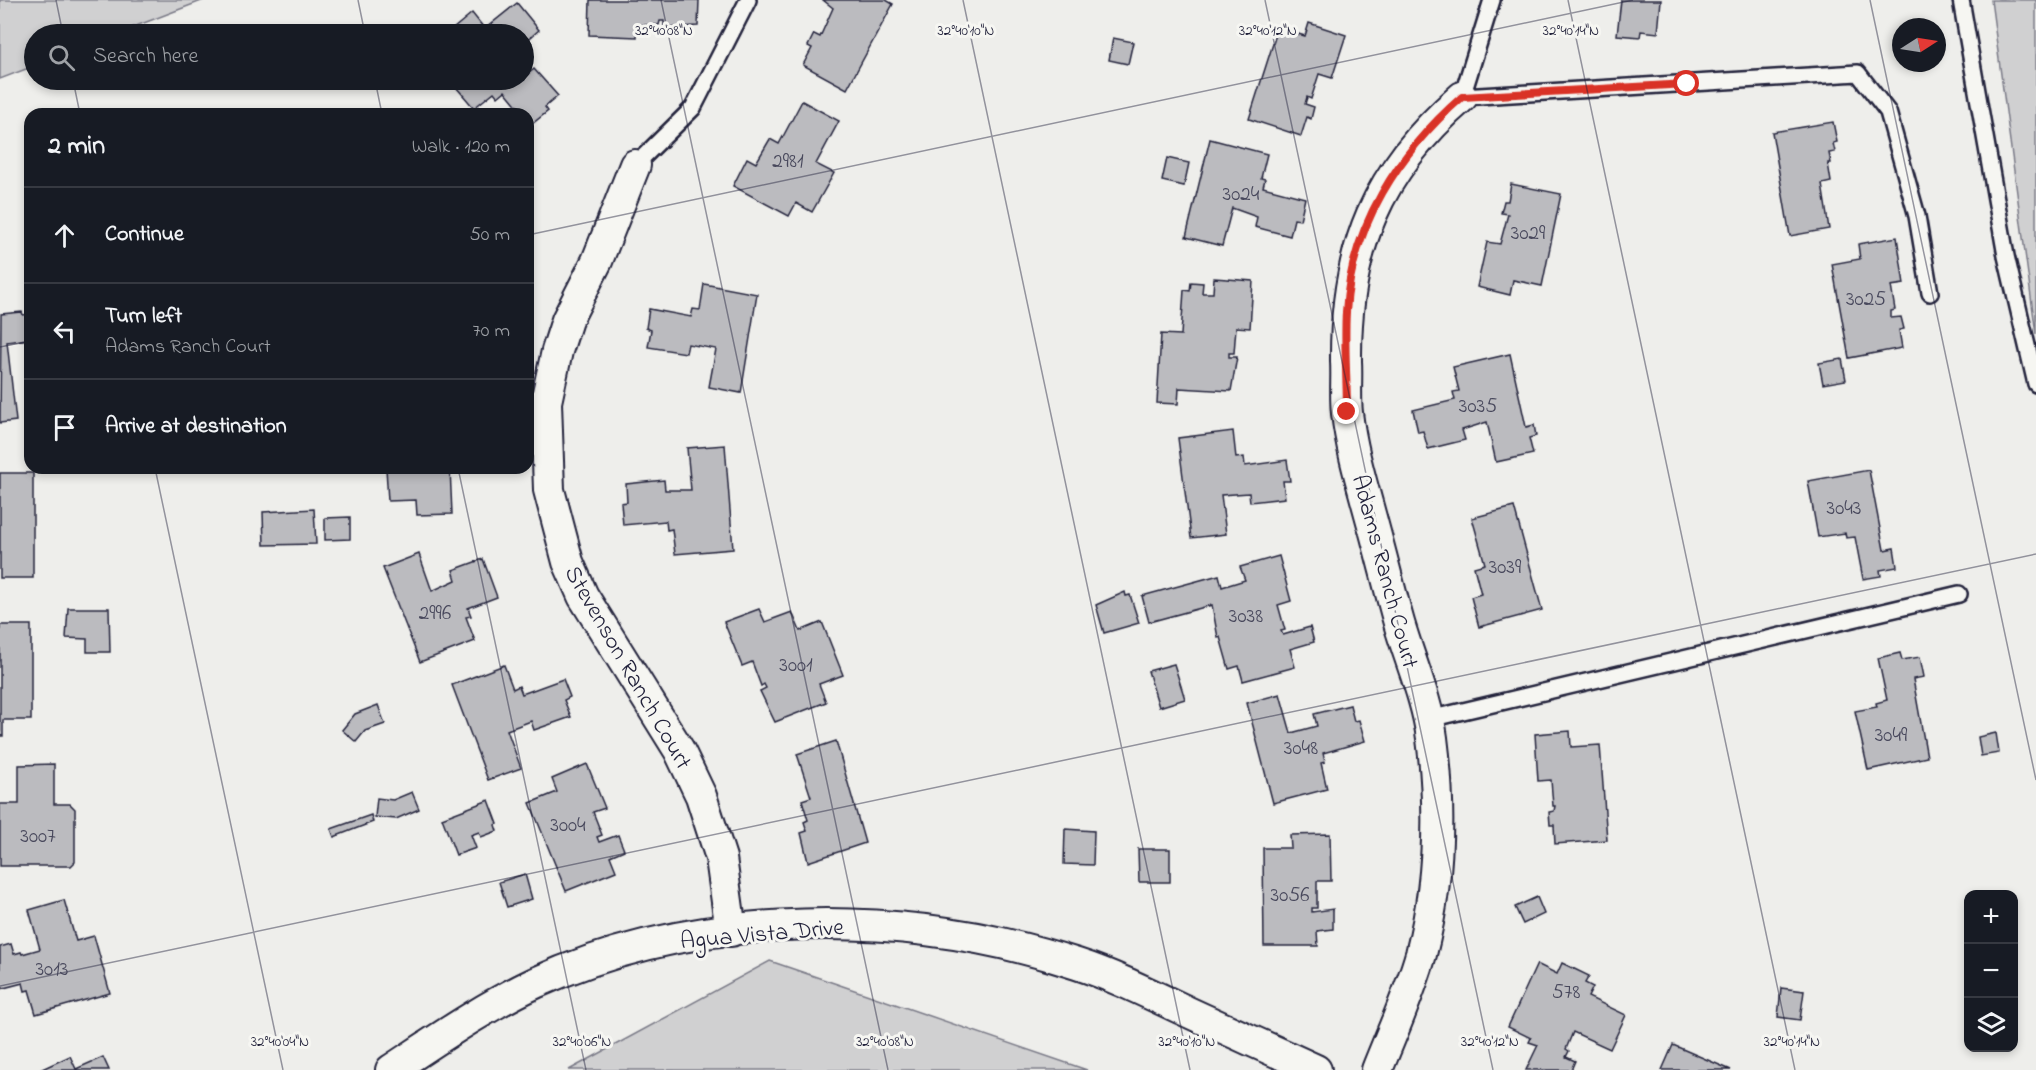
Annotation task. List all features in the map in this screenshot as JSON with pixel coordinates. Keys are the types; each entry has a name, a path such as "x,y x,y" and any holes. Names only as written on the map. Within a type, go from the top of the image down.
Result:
{"street":[{"name":"Adams Ranch Court","path":"1377,1070 1420,956 1430,907 1437,837 1436,785 1429,719 1364,496 1347,412 1346,311 1359,248 1372,213 1389,180 1422,135 1462,97"},
{"name":"Stevenson Ranch Court","path":"635,165 597,261 567,320 557,351 546,402 549,490 568,562 583,596 679,750 701,795 721,858 731,931"},
{"name":"Agua Vista Drive","path":"392,1070 500,1001 574,967 625,951 678,939 789,925 859,925 963,935 1020,947 1077,964 1133,985 1316,1070"}],"lane":[{"path":"635,165 693,108 748,0"},
{"path":"1492,0 1462,97 1858,73 1888,112 1917,216 1930,293"},
{"path":"1961,0 2006,256 2036,384"},
{"path":"1429,719 1959,594"}],"shaded area":[{"path":"0,0 204,0 141,24 24,24 24,70 0,79"},
{"path":"1991,0 2036,0 2036,334"},
{"path":"770,961 1087,1070 569,1070"}],"building":[{"path":"590,0 699,0 698,26 664,28 664,21 660,21 659,25 637,25 637,37 589,35"},
{"path":"823,0 886,0 893,4 847,89 803,65 812,48 808,46 814,34 820,37 833,8"},
{"path":"1621,0 1661,0 1658,33 1641,31 1640,37 1617,35"},
{"path":"517,3 539,30 534,34 534,24 491,24"},
{"path":"472,13 481,24 459,24"},
{"path":"1309,23 1346,35 1332,78 1319,74 1311,99 1307,97 1305,104 1314,107 1311,119 1307,117 1301,136 1249,119 1278,28 1305,36"},
{"path":"1113,38 1133,42 1128,64 1109,60"},
{"path":"534,69 558,96 545,107 548,111 534,122 534,108 519,108 505,91 498,97 494,92 474,108 459,90 534,90"},
{"path":"802,101 839,121 816,164 834,173 812,212 796,203 789,216 733,186 747,158 756,163 770,139 779,144"},
{"path":"1833,122 1837,142 1833,143 1835,152 1829,153 1831,182 1822,184 1829,229 1790,236 1772,132"},
{"path":"1210,139 1267,154 1261,178 1265,179 1263,187 1305,198 1300,220 1294,219 1290,236 1255,227 1257,217 1232,208 1222,246 1186,237"},
{"path":"1167,158 1189,163 1184,186 1162,181"},
{"path":"1511,184 1561,194 1542,286 1513,280 1510,295 1477,287 1487,242 1500,244 1508,214 1501,213 1504,201 1508,201"},
{"path":"1897,237 1904,284 1891,286 1895,310 1891,311 1891,318 1901,317 1904,329 1899,330 1902,348 1849,358 1832,264 1860,259 1858,244"},
{"path":"1214,278 1253,281 1250,328 1236,327 1234,353 1229,353 1229,357 1237,357 1231,391 1179,388 1178,404 1157,403 1161,334 1181,335 1184,290 1190,291 1191,282 1203,283 1202,293 1213,293"},
{"path":"704,284 757,294 741,393 709,387 716,349 688,344 686,353 648,347 651,330 646,328 649,309 691,317 693,309 700,310"},
{"path":"22,312 24,340 7,342 16,421 0,423 1,314"},
{"path":"1510,354 1526,427 1534,425 1536,436 1529,438 1533,454 1496,462 1487,422 1462,430 1465,440 1428,449 1423,431 1418,432 1413,410 1455,400 1453,392 1459,391 1453,367"},
{"path":"1842,359 1846,380 1823,384 1819,363"},
{"path":"1233,431 1236,458 1244,457 1245,466 1287,460 1290,481 1283,481 1285,498 1250,502 1249,493 1221,495 1226,534 1191,538 1178,438"},
{"path":"725,445 733,549 675,554 672,529 667,530 666,521 623,525 621,503 627,502 626,484 664,480 665,490 691,490 687,448"},
{"path":"1869,470 1884,550 1894,548 1897,567 1880,570 1881,576 1863,579 1855,537 1846,538 1845,533 1818,537 1808,481"},
{"path":"0,473 33,474 33,578 0,578"},
{"path":"386,474 450,474 452,514 417,515 416,500 388,501"},
{"path":"1514,507 1542,610 1479,627 1471,597 1481,594 1474,567 1485,564 1472,518"},
{"path":"314,509 316,544 264,545 263,512"},
{"path":"350,517 350,539 325,540 325,518"},
{"path":"419,554 432,591 456,580 453,570 483,559 497,597 468,608 471,616 466,617 475,641 420,662 383,568"},
{"path":"1279,556 1291,601 1278,605 1285,630 1281,631 1283,635 1310,627 1314,642 1290,649 1295,667 1243,681 1239,666 1229,669 1220,637 1218,638 1212,605 1149,622 1142,596 1219,575 1222,587 1245,580 1240,567"},
{"path":"1125,592 1126,596 1130,595 1139,623 1104,633 1096,605"},
{"path":"68,608 109,608 110,652 87,652 87,639 66,638"},
{"path":"759,609 765,622 792,612 800,631 822,622 843,675 819,684 826,702 775,722 760,691 766,688 764,684 761,686 752,662 742,666 724,622"},
{"path":"0,625 31,625 31,720 3,720 3,736 0,736"},
{"path":"1900,653 1902,660 1920,657 1924,677 1913,679 1927,757 1868,770 1855,711 1877,707 1876,703 1887,700 1878,658"},
{"path":"1174,664 1185,699 1159,707 1148,671"},
{"path":"504,665 513,689 519,686 522,694 563,679 570,697 564,700 571,717 534,730 531,721 507,730 521,768 488,780 452,685"},
{"path":"1280,694 1291,733 1317,726 1314,714 1350,705 1354,721 1359,720 1365,741 1323,753 1325,762 1321,763 1327,789 1273,803 1247,703"},
{"path":"378,705 385,724 365,731 356,742 342,730 355,714"},
{"path":"1570,731 1571,747 1600,745 1607,840 1555,844 1554,825 1550,825 1549,812 1554,811 1555,806 1553,806 1551,780 1538,781 1535,734"},
{"path":"1996,733 1999,753 1981,756 1978,737"},
{"path":"836,741 865,843 808,862 801,833 807,831 804,822 808,820 802,800 811,797 797,754"},
{"path":"54,764 54,804 70,804 75,809 75,862 71,866 0,866 0,804 19,804 19,765"},
{"path":"587,764 605,808 593,812 602,835 597,837 599,842 618,835 624,850 610,856 616,871 566,891 530,803 557,792 552,779"},
{"path":"412,792 419,809 396,819 375,817 377,798 393,800"},
{"path":"489,800 498,824 495,825 497,831 481,837 479,832 471,835 476,848 456,855 442,818"},
{"path":"371,815 373,822 334,837 331,829"},
{"path":"1065,829 1094,831 1093,865 1064,864"},
{"path":"1330,834 1331,881 1317,881 1317,908 1312,908 1312,912 1333,909 1333,929 1317,931 1318,946 1264,946 1263,848 1291,848 1290,835"},
{"path":"1138,849 1170,849 1170,882 1139,882"},
{"path":"525,874 532,899 507,907 499,882"},
{"path":"1537,897 1544,914 1523,924 1515,907"},
{"path":"64,900 76,941 94,936 110,993 36,1014 29,990 25,991 23,983 0,989 0,947 11,944 14,954 40,949 29,910"},
{"path":"1562,963 1589,976 1585,983 1593,987 1588,997 1626,1015 1610,1049 1573,1032 1566,1049 1569,1051 1566,1057 1575,1061 1571,1070 1526,1070 1538,1045 1529,1042 1531,1038 1508,1027 1537,964 1557,974"},
{"path":"1781,988 1804,991 1800,1020 1778,1017"},
{"path":"1673,1045 1731,1070 1662,1070"},
{"path":"70,1056 76,1069 103,1057 109,1070 40,1070"}],"route":[{"path":"1347,412 1346,311 1359,248 1372,213 1389,180 1410,149 1434,122 1462,97 1687,84"}]}
